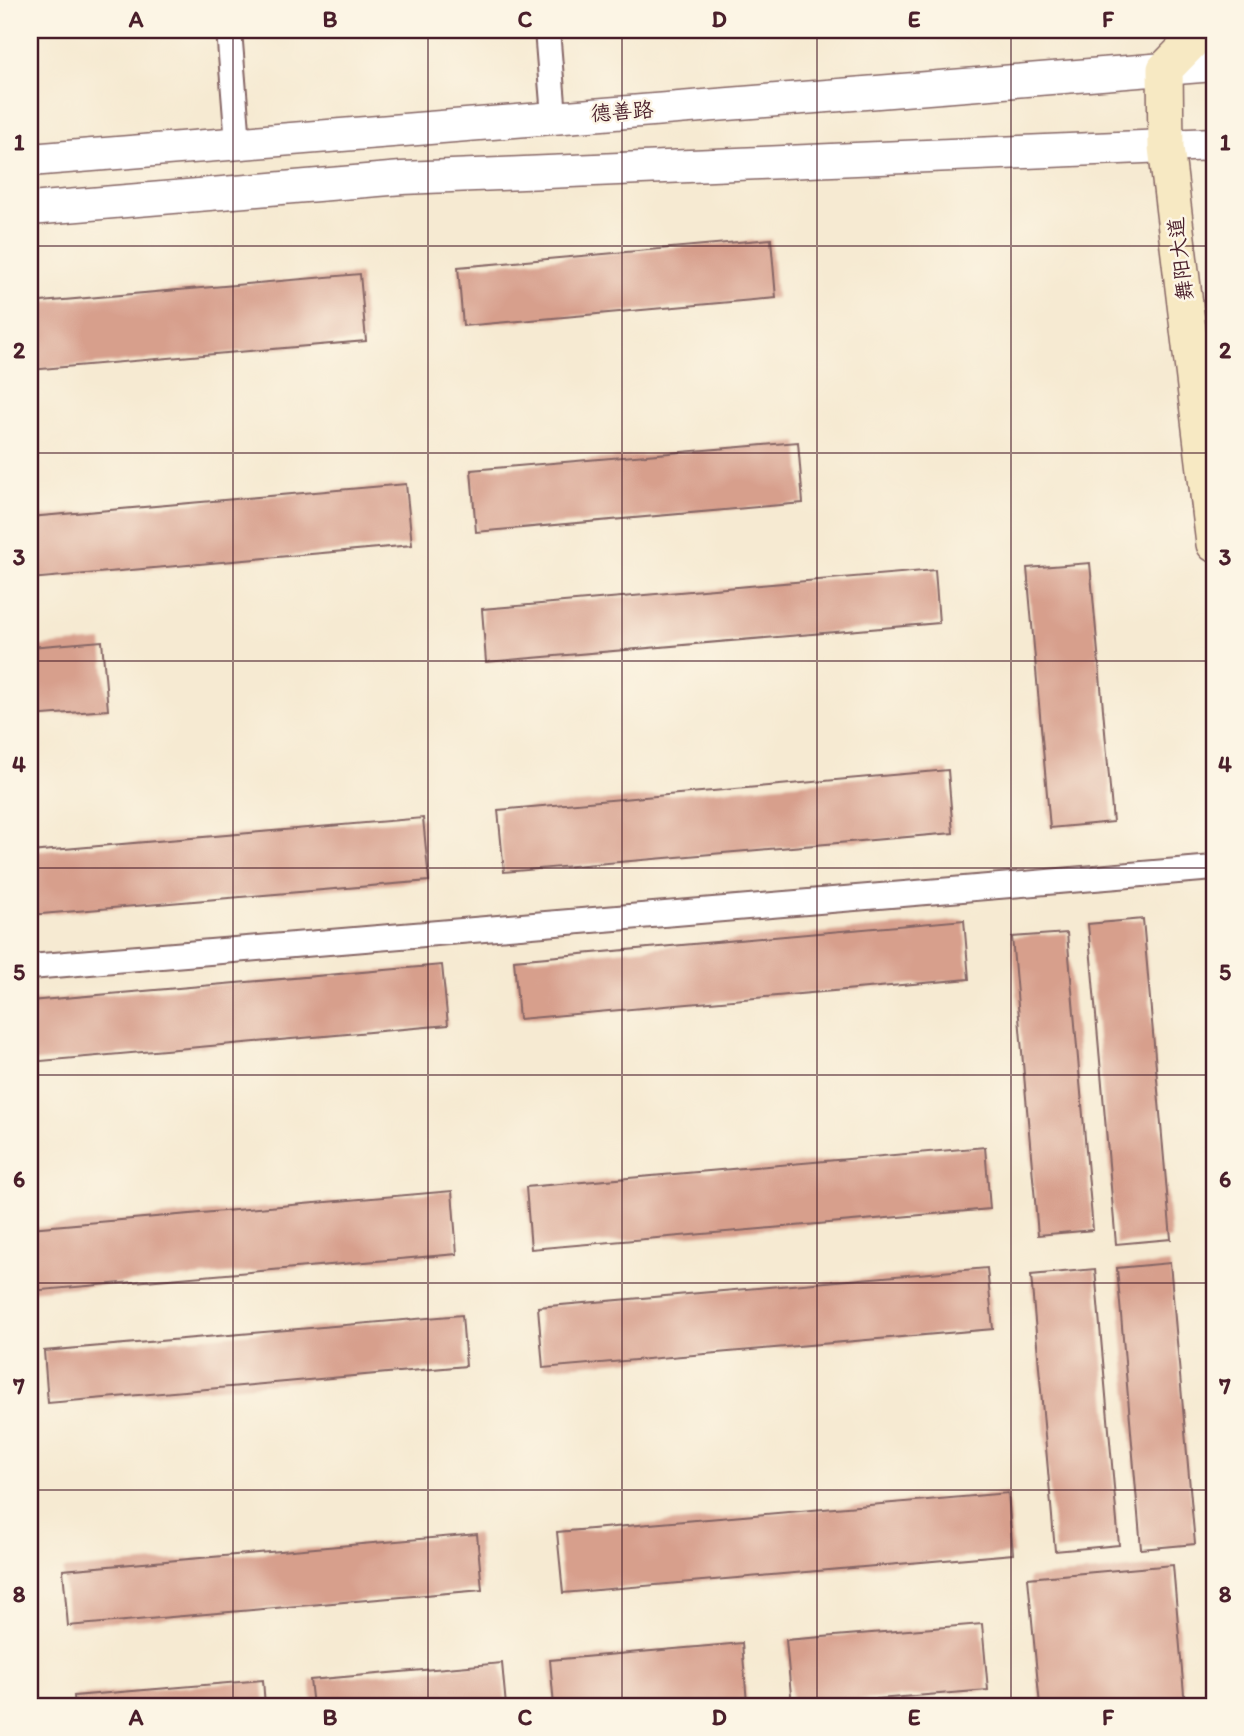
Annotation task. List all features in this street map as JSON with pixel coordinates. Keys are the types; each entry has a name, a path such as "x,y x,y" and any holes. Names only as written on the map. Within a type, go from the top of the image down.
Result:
{"main road":[{"path":"1166,69 1203,30"},
{"name":"舞阳大道","path":"1166,69 1166,147 1214,544"}],"street":[{"path":"229,30 238,143"},
{"path":"547,30 554,116"},
{"name":"德善路","path":"30,160 1214,65"},
{"path":"30,209 402,178 1214,144"},
{"path":"30,967 1214,868"}],"building":[{"path":"771,239 776,298 463,326 458,267"},
{"path":"360,274 366,341 30,370 30,303"},
{"path":"798,442 803,503 476,532 471,470"},
{"path":"406,484 412,545 30,579 30,517"},
{"path":"1090,563 1113,822 1050,828 1027,568"},
{"path":"935,570 939,623 486,662 482,609"},
{"path":"102,641 108,710 30,716 30,647"},
{"path":"948,770 953,833 504,872 498,810"},
{"path":"423,818 429,881 30,915 30,852"},
{"path":"1143,919 1171,1239 1116,1244 1088,924"},
{"path":"964,920 969,979 519,1019 514,960"},
{"path":"1067,933 1093,1230 1038,1235 1012,937"},
{"path":"442,965 448,1025 30,1062 30,1001"},
{"path":"985,1147 990,1209 531,1249 526,1187"},
{"path":"452,1191 457,1254 30,1291 30,1228"},
{"path":"1170,1263 1195,1544 1141,1549 1117,1268"},
{"path":"987,1268 993,1329 543,1368 538,1307"},
{"path":"1095,1269 1119,1545 1055,1551 1031,1275"},
{"path":"462,1315 466,1366 48,1403 44,1351"},
{"path":"1008,1493 1013,1554 563,1593 557,1532"},
{"path":"477,1534 482,1590 68,1626 63,1570"},
{"path":"1173,1565 1185,1706 1040,1706 1028,1578"},
{"path":"982,1624 988,1690 792,1706 786,1640"},
{"path":"742,1643 747,1703 709,1706 554,1706 550,1660"},
{"path":"502,1663 506,1706 313,1706 310,1680"},
{"path":"263,1680 265,1706 75,1706 74,1696"}]}
